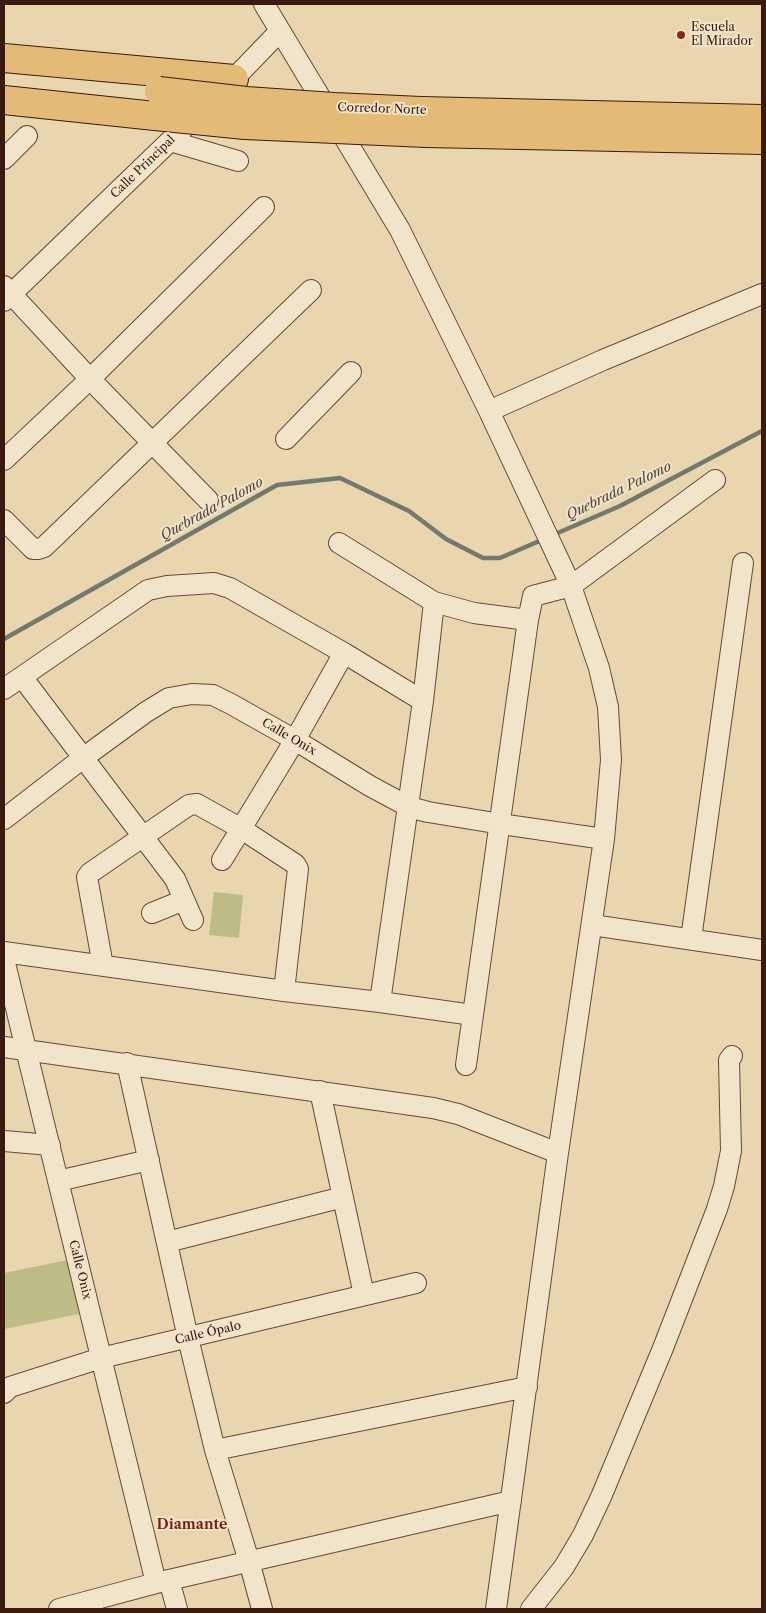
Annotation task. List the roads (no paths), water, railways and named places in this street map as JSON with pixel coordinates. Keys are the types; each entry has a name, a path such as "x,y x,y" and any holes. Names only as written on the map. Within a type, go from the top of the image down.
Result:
{"highway":[{"path":"4,58 234,79"},
{"name":"Corredor Norte","path":"4,76 73,82 157,104"},
{"name":"Corredor Norte","path":"4,100 157,104 246,101 334,107 424,122 762,140"},
{"name":"Corredor Norte","path":"424,122 762,119"}],"street":[{"path":"264,4 400,230 489,411 543,524 570,586 599,668 608,707 611,760 604,839 558,1153 511,1501 493,1609"},
{"name":"Calle Principal","path":"6,294 170,141 280,31"},
{"path":"4,159 27,136"},
{"path":"170,141 238,161"},
{"path":"4,460 90,379 264,207"},
{"path":"4,520 33,549 44,547 311,290"},
{"path":"6,294 208,500"},
{"path":"489,411 603,360 762,294"},
{"path":"286,439 351,372"},
{"path":"466,1065 528,620 533,596 570,586 715,480"},
{"path":"339,543 434,602 474,613 528,620"},
{"path":"691,939 743,563"},
{"path":"4,689 148,590 167,586 222,584 344,653 423,701"},
{"path":"380,1002 409,807 434,602"},
{"path":"222,860 295,740 344,653"},
{"path":"22,676 175,879 193,920"},
{"name":"Calle Onix","path":"4,819 146,712 169,698 192,694 213,696 295,740 370,786 409,807 501,824 604,839"},
{"path":"103,966 87,877 142,837 193,804 197,804 240,828 295,864 298,869 284,991"},
{"path":"152,912 184,900"},
{"path":"592,925 762,950"},
{"path":"4,952 473,1015"},
{"name":"Calle Onix","path":"4,959 101,1358 162,1581 177,1609"},
{"path":"4,1047 433,1108 458,1114 558,1153"},
{"path":"531,1609 564,1567 583,1535 601,1497 663,1348 717,1209 731,1152 729,1060 732,1056"},
{"path":"127,1063 215,1450 262,1609"},
{"path":"320,1091 364,1295"},
{"path":"4,1141 50,1145"},
{"path":"58,1181 149,1160"},
{"path":"167,1242 343,1196"},
{"name":"Calle Ópalo","path":"4,1392 10,1387 101,1358 416,1284"},
{"path":"215,1450 527,1387"},
{"path":"59,1609 162,1581 511,1501"}],"waterway":[{"name":"Quebrada Palomo","path":"553,535 620,506 762,431"},
{"name":"Quebrada Palomo","path":"4,639 277,485 340,478 409,511 446,539 483,558 500,558 544,539"}],"place":[{"name":"Escuela El Mirador","path":"681,35"}],"district":[{"name":"Diamante","path":"192,1525"}]}
